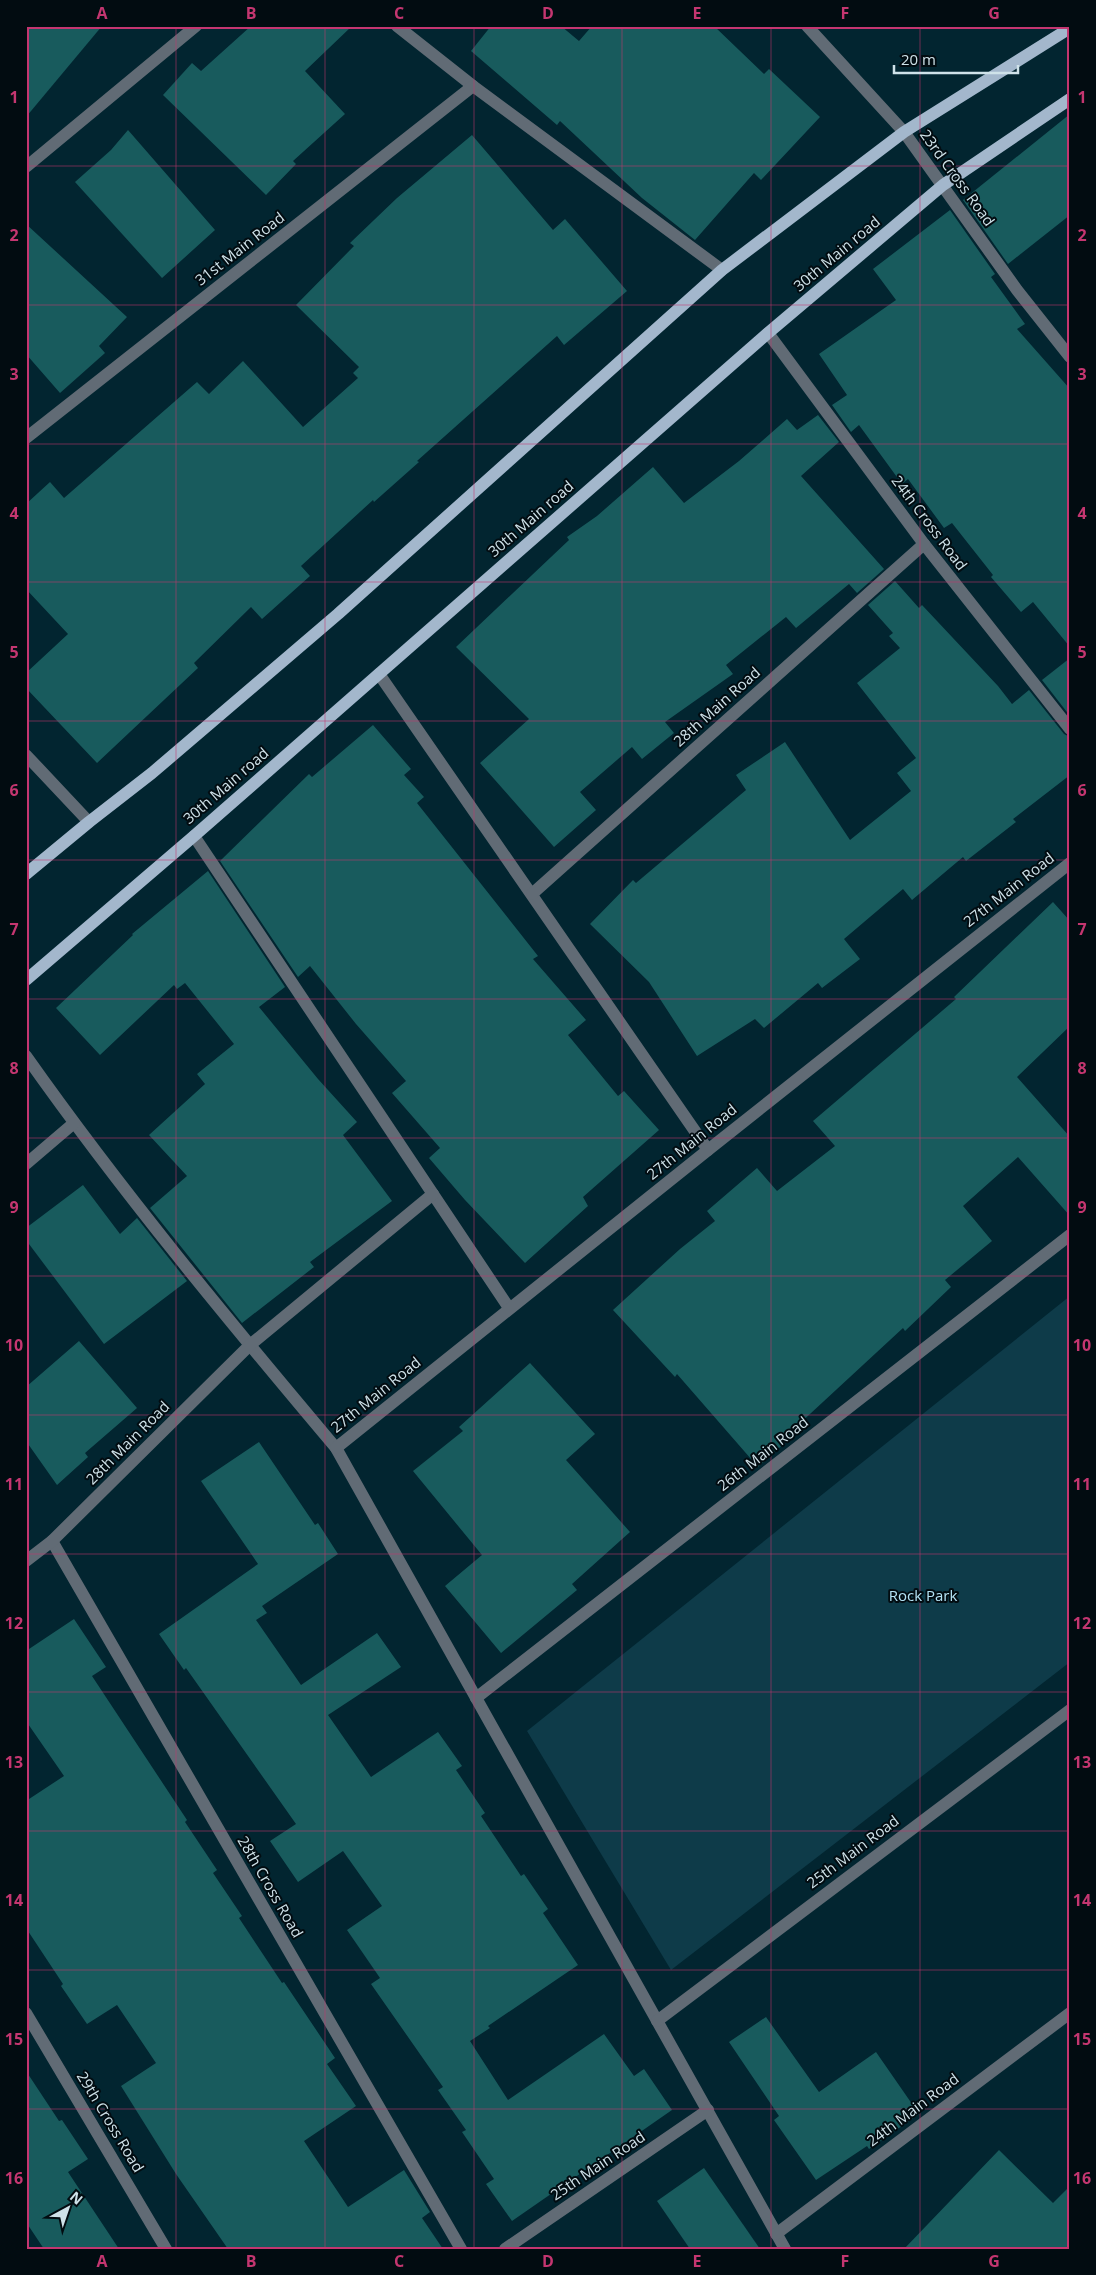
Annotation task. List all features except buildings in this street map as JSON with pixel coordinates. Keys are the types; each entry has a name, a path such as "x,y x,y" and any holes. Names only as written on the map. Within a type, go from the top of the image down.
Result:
{"main road":[{"path":"26,874 152,773 338,614 722,270 904,132 1070,28"},
{"name":"30th Main road","path":"26,980 194,836 768,333 943,185 1070,99"}],"street":[{"path":"26,167 196,26"},
{"path":"397,26 473,86 722,270"},
{"name":"23rd Cross Road","path":"807,26 904,132 1017,290 1070,357"},
{"name":"31st Main Road","path":"26,438 473,86"},
{"name":"24th Cross Road","path":"768,333 924,544 1070,729"},
{"name":"28th Main Road","path":"532,894 924,544"},
{"path":"379,674 708,1150"},
{"path":"26,755 89,822"},
{"path":"194,836 510,1308"},
{"name":"27th Main Road","path":"336,1448 1070,863"},
{"path":"26,1056 74,1123 250,1346 336,1448 708,2110 784,2249"},
{"path":"26,1164 74,1123"},
{"name":"28th Main Road","path":"26,1562 52,1541 250,1346 433,1194"},
{"name":"26th Main Road","path":"476,1698 1070,1235"},
{"name":"28th Cross Road","path":"52,1541 460,2249"},
{"name":"25th Main Road","path":"657,2021 1070,1710"},
{"name":"24th Main Road","path":"776,2234 1070,2012"},
{"name":"29th Cross Road","path":"26,2013 166,2249"},
{"name":"25th Main Road","path":"505,2249 708,2110"}],"green space":[{"name":"Rock Park","path":"1070,1296 1070,1662 671,1970 527,1731"}]}
